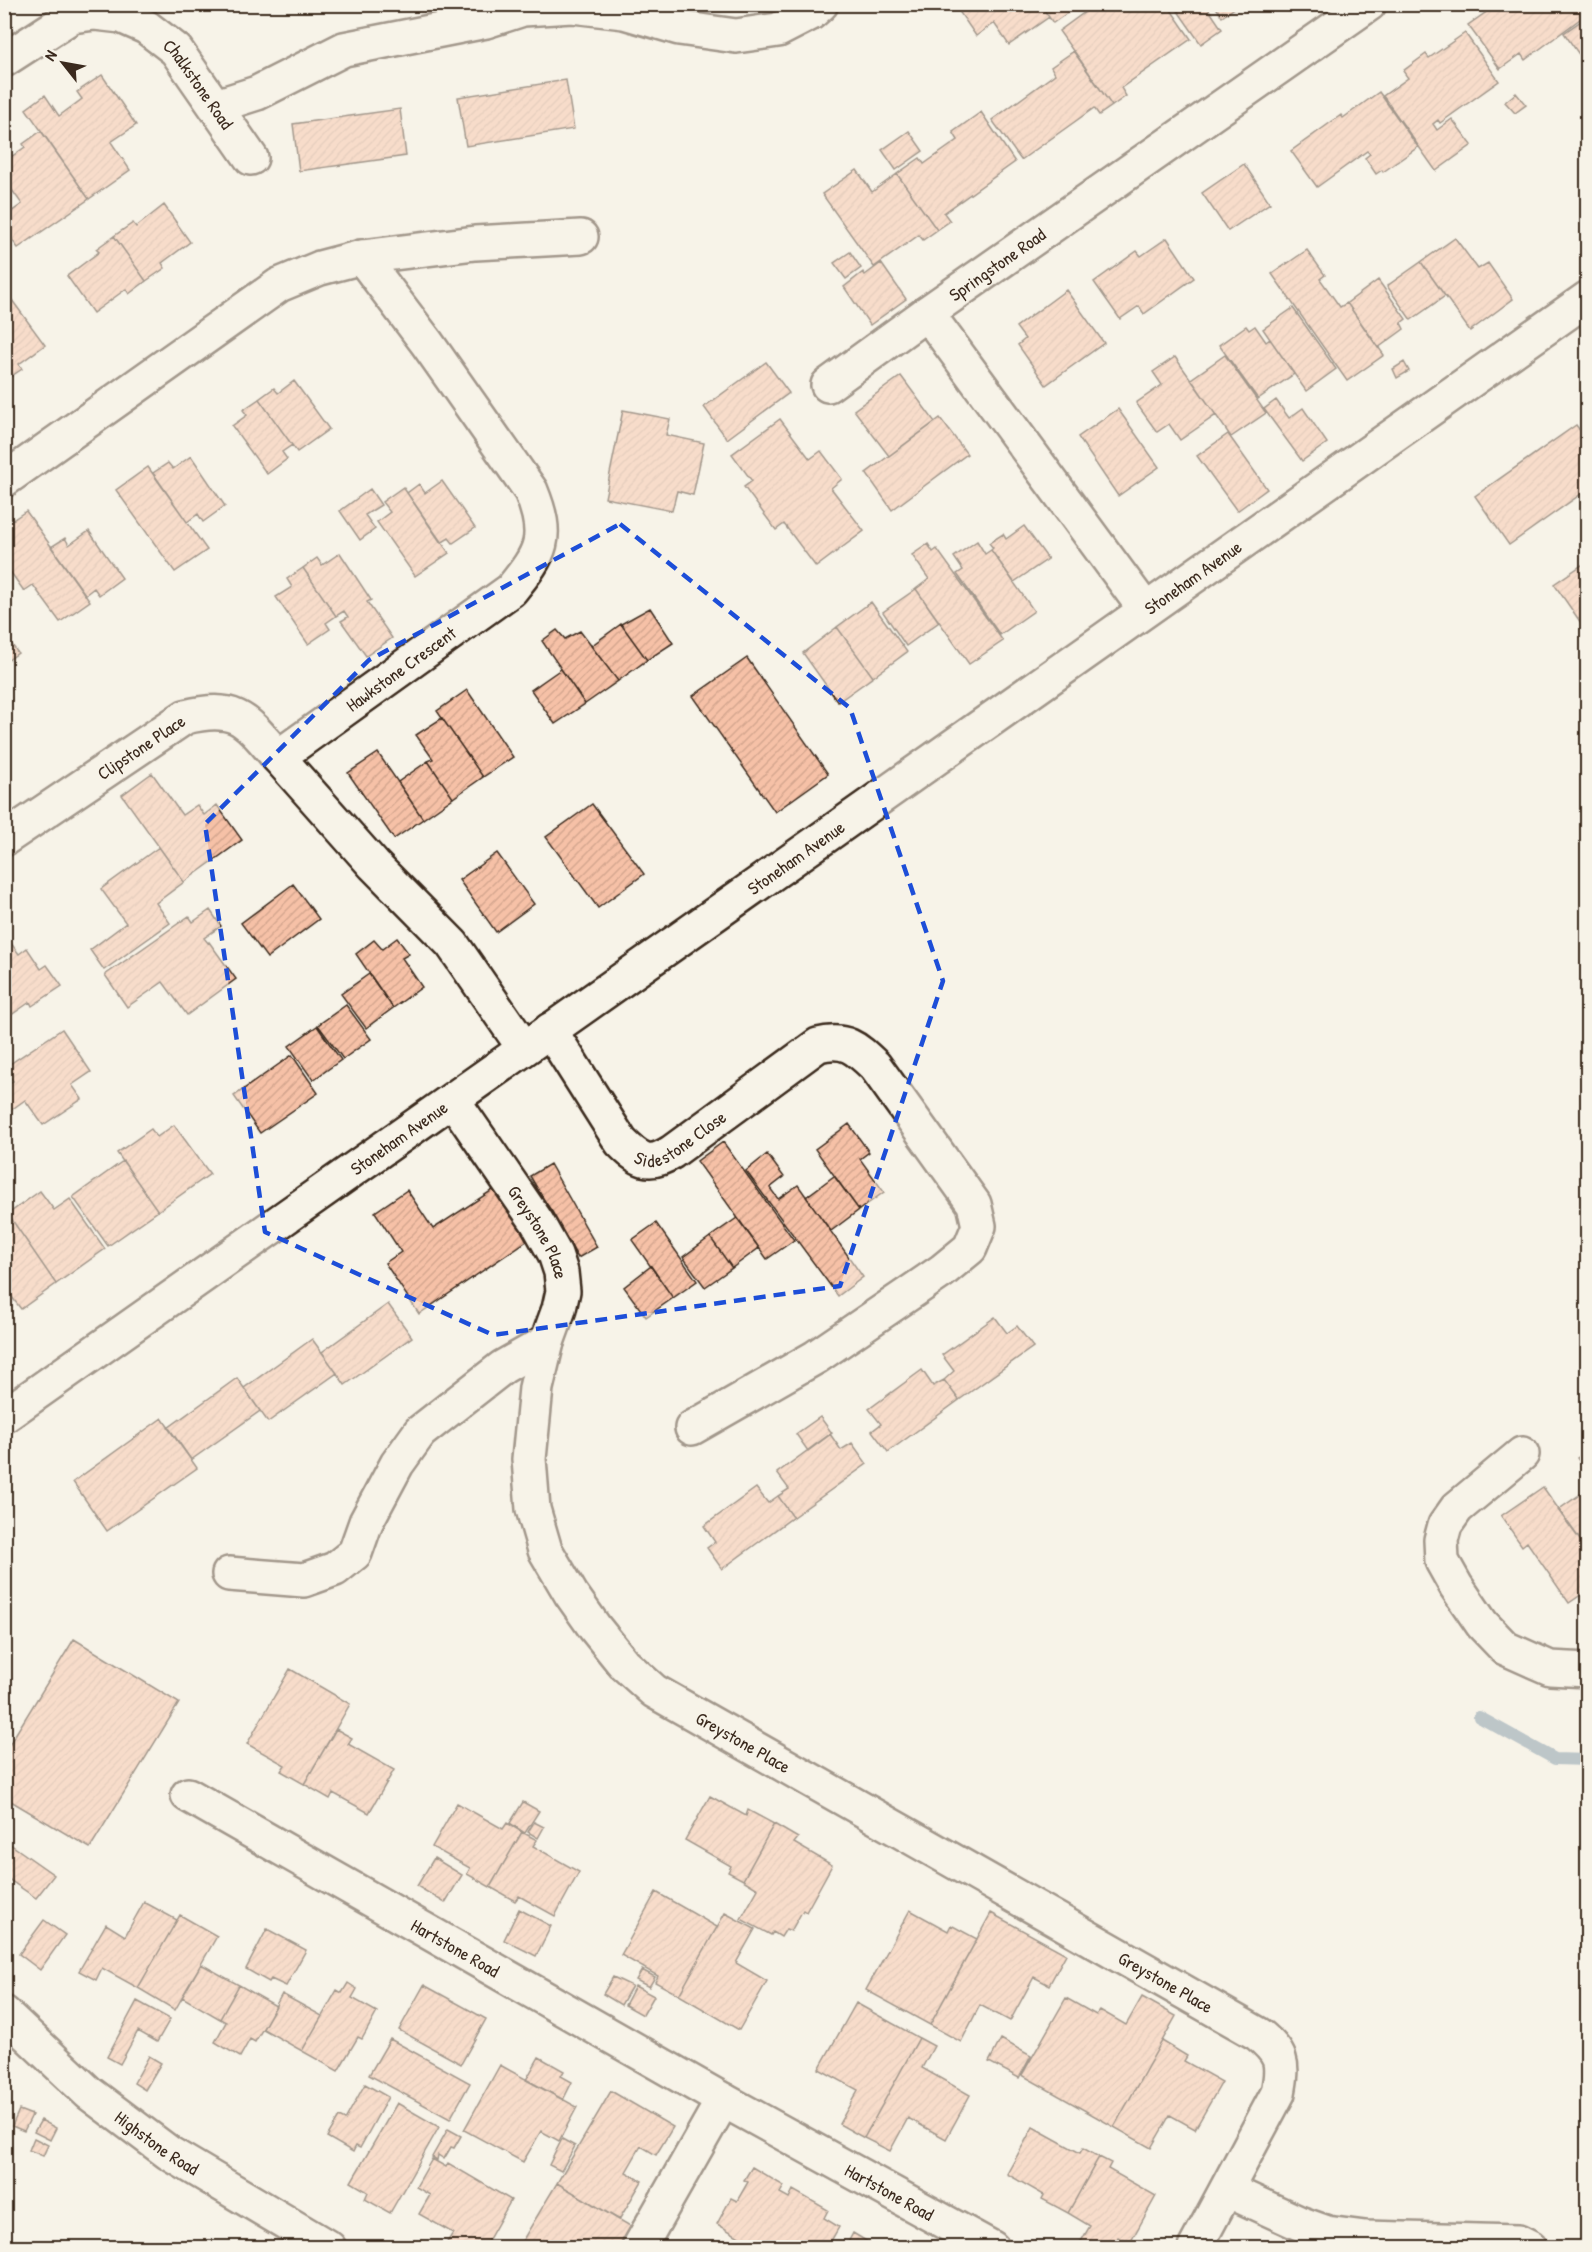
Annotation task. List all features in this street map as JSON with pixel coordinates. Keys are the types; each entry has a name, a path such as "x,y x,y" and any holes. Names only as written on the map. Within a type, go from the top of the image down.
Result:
{"street":[{"path":"216,106 257,93 344,49 486,21 523,9 572,6 624,12 679,28 736,36 778,30 811,13 821,4"},
{"name":"Springstone Road","path":"828,385 927,313 1369,4"},
{"name":"Chalkstone Road","path":"4,60 72,16 95,13 121,16 146,27 176,50 251,158"},
{"path":"4,480 279,285 320,268 362,257 475,243 581,237"},
{"name":"Hawkstone Crescent","path":"278,757 511,590 531,565 541,542 541,515 531,491 427,343 362,257"},
{"name":"Stoneham Avenue","path":"4,1416 1587,298"},
{"path":"927,313 1145,609"},
{"name":"Clipstone Place","path":"4,839 185,717 206,712 234,714 256,731 278,757"},
{"path":"278,757 374,865 452,945 537,1039"},
{"name":"Sidestone Close","path":"537,1039 621,1142 634,1155 649,1161 661,1160 818,1045 842,1042 858,1050 875,1066 974,1204 979,1226 970,1248 816,1357 692,1428"},
{"name":"Greystone Place","path":"453,1100 515,1189 555,1254 561,1272 563,1291 536,1388 529,1459 533,1509 545,1550 571,1594 624,1664 654,1691 1076,1929 1258,2034 1275,2048 1280,2059 1281,2076 1278,2093 1227,2190"},
{"path":"229,1574 304,1580 335,1569 355,1553 366,1522 397,1464 420,1432 503,1367 547,1342"},
{"path":"1522,1454 1457,1508 1445,1526 1441,1540 1442,1561 1482,1624 1505,1648 1550,1668 1587,1670"},
{"name":"Hartstone Road","path":"188,1795 723,2100 992,2247"},
{"name":"Highstone Road","path":"4,2013 89,2093 170,2153 329,2247"},
{"path":"639,2247 723,2100"},
{"path":"1195,2247 1227,2190 1299,2223 1327,2233 1365,2238 1524,2245"}],"highlighted area":[{"path":"620,524 850,708 943,981 840,1286 493,1335 265,1232 205,824 369,660"}],"building":[{"path":"954,4 1040,4 1049,17 1009,45 994,23 976,36"},
{"path":"1040,4 1080,4 1053,23"},
{"path":"1096,4 1167,4 1191,39 1121,88 1126,96 1112,106 1059,31"},
{"path":"1173,4 1205,4 1222,29 1201,44"},
{"path":"1214,4 1240,4 1222,17"},
{"path":"1498,4 1583,4 1588,13 1525,60 1521,54 1500,69 1468,25"},
{"path":"1588,16 1588,61 1585,63 1564,33"},
{"path":"1465,33 1499,81 1440,123 1438,120 1433,124 1437,130 1452,119 1472,145 1436,171 1383,96 1408,78 1403,71 1426,54 1429,58"},
{"path":"1074,51 1112,106 1099,115 1094,108 1021,160 992,120 1055,74 1051,67"},
{"path":"102,75 136,125 111,142 130,170 89,199 26,109 45,95 59,116 82,99 77,92"},
{"path":"566,80 574,129 466,146 458,97"},
{"path":"1379,92 1418,147 1383,172 1382,170 1376,174 1365,158 1370,154 1367,151 1317,187 1291,151 1341,115 1343,118"},
{"path":"1516,93 1526,105 1515,113 1505,102"},
{"path":"400,109 406,156 299,171 293,124"},
{"path":"981,112 1015,162 944,213 950,221 937,230 897,174 920,158 924,164 958,140 953,132"},
{"path":"1588,128 1588,144 1580,134"},
{"path":"41,131 89,199 18,248 4,229 4,217 22,204 4,179 4,162 25,147 23,144"},
{"path":"909,131 923,151 896,170 882,150"},
{"path":"1244,164 1270,203 1228,231 1202,193"},
{"path":"857,170 872,192 897,174 937,230 923,240 919,235 874,267 822,194"},
{"path":"164,205 190,242 162,263 165,268 146,281 114,236 133,223 136,227"},
{"path":"114,236 146,281 129,294 126,289 93,313 67,276 99,252 96,249"},
{"path":"1167,238 1194,278 1144,314 1139,306 1120,319 1094,282 1137,251 1141,256"},
{"path":"1455,238 1478,269 1488,263 1513,299 1470,331 1421,262"},
{"path":"1307,250 1325,275 1320,279 1340,307 1347,303 1384,355 1347,381 1272,274"},
{"path":"850,252 861,268 846,279 834,263"},
{"path":"1421,262 1445,296 1411,320 1387,286"},
{"path":"881,263 906,299 870,325 844,287 863,272 865,275"},
{"path":"1378,280 1406,319 1401,323 1404,329 1378,348 1347,303"},
{"path":"1066,290 1104,343 1046,385 1018,345 1025,339 1016,327"},
{"path":"9,296 45,345 19,364 22,369 4,381 4,299"},
{"path":"1293,308 1336,369 1306,391 1263,329"},
{"path":"1246,326 1249,330 1255,326 1266,342 1270,339 1294,374 1258,399 1219,345"},
{"path":"1225,355 1266,413 1231,437 1191,379"},
{"path":"1175,357 1216,415 1180,440 1169,424 1157,432 1136,403 1162,385 1153,372"},
{"path":"766,362 789,393 727,439 704,407"},
{"path":"1404,362 1409,371 1397,378 1393,369"},
{"path":"901,376 935,422 889,456 854,410"},
{"path":"294,381 329,429 297,452 259,399 274,388 278,393"},
{"path":"259,399 292,445 282,452 287,459 267,474 232,426 247,415 243,410"},
{"path":"1276,400 1289,418 1303,408 1327,443 1302,461 1264,409"},
{"path":"1118,409 1159,467 1118,496 1078,437"},
{"path":"623,410 670,419 666,435 704,443 693,495 677,491 672,511 605,498"},
{"path":"940,418 967,454 892,510 866,473"},
{"path":"780,419 810,459 821,451 842,479 831,488 864,531 816,567 784,524 776,530 744,487 752,481 732,454"},
{"path":"1576,425 1588,441 1588,489 1509,545 1475,496"},
{"path":"1228,434 1267,489 1237,511 1197,456"},
{"path":"191,456 225,506 203,522 198,514 187,522 153,473 168,463 173,469"},
{"path":"148,467 207,550 175,572 116,490"},
{"path":"442,481 475,528 453,543 449,538 441,543 407,493 419,484 425,493"},
{"path":"403,487 449,553 415,576 377,522 390,512 382,502"},
{"path":"370,489 381,505 365,515 375,529 360,540 340,511"},
{"path":"26,511 90,601 60,622 33,585 24,591 4,563 4,556 7,554 4,551 4,526"},
{"path":"1024,526 1048,559 1014,582 991,550 993,548 989,543 1003,534 1006,539"},
{"path":"89,531 122,578 99,595 94,588 85,595 51,547 65,538 69,545"},
{"path":"977,541 985,554 991,550 1034,611 1000,635 957,574 963,570 954,557"},
{"path":"928,544 933,552 937,549 1003,641 969,664 916,589 929,579 912,555"},
{"path":"340,553 371,600 367,602 392,638 366,656 341,621 348,617 344,611 336,616 303,568 317,558 322,565"},
{"path":"1588,561 1588,633 1554,584"},
{"path":"303,568 336,616 326,623 330,629 308,644 276,597 292,587 287,579"},
{"path":"916,589 939,622 906,646 883,612"},
{"path":"871,602 907,652 873,677 837,627"},
{"path":"650,608 673,643 647,660 621,624"},
{"path":"621,624 647,660 618,681 591,646"},
{"path":"837,627 873,677 838,702 803,653"},
{"path":"557,630 565,639 580,631 618,681 585,704 542,641"},
{"path":"4,634 18,653 4,663"},
{"path":"747,658 828,774 775,812 693,696"},
{"path":"561,669 585,704 555,724 531,690"},
{"path":"467,690 513,757 483,777 437,711"},
{"path":"442,718 483,777 453,798 428,761 433,759 416,735"},
{"path":"378,753 423,819 394,839 348,773"},
{"path":"428,761 453,798 423,819 398,782"},
{"path":"152,773 182,815 197,805 204,815 217,805 242,840 184,882 122,795"},
{"path":"592,804 644,874 598,908 546,837"},
{"path":"159,847 184,882 156,903 170,923 104,970 90,950 126,923 101,889"},
{"path":"497,853 534,904 496,932 459,880"},
{"path":"293,884 319,919 267,958 241,923"},
{"path":"210,910 221,926 204,938 236,979 187,1015 163,982 127,1007 105,975 189,916 193,922"},
{"path":"7,938 19,954 27,948 41,969 47,965 62,986 32,1006 30,1002 4,1020 4,940"},
{"path":"397,938 409,954 402,958 422,987 393,1008 356,954 374,940 382,949"},
{"path":"369,974 393,1008 366,1028 341,994"},
{"path":"346,1005 371,1039 343,1059 318,1025"},
{"path":"317,1026 341,1060 313,1080 289,1046"},
{"path":"62,1029 91,1072 72,1085 82,1099 43,1125 25,1100 11,1110 4,1100 4,1086 13,1081 4,1068"},
{"path":"292,1055 318,1093 260,1133 234,1096"},
{"path":"849,1124 869,1152 860,1159 884,1192 859,1210 815,1149"},
{"path":"174,1125 210,1174 158,1211 117,1153 151,1129 157,1137"},
{"path":"723,1142 794,1240 767,1259 697,1161"},
{"path":"767,1154 784,1177 770,1188 778,1199 798,1185 863,1277 838,1296 746,1171"},
{"path":"123,1161 158,1211 108,1246 73,1197"},
{"path":"550,1164 597,1247 578,1258 530,1176"},
{"path":"834,1176 859,1210 831,1231 806,1197"},
{"path":"497,1187 531,1238 419,1314 385,1263 401,1252 375,1212 407,1190 433,1229"},
{"path":"40,1191 54,1210 70,1199 105,1249 56,1284 8,1214"},
{"path":"8,1214 56,1284 21,1309 4,1287 4,1217"},
{"path":"737,1218 759,1248 732,1268 710,1237"},
{"path":"656,1223 697,1281 673,1298 632,1240"},
{"path":"710,1237 732,1268 705,1287 683,1257"},
{"path":"651,1266 673,1298 646,1317 624,1287"},
{"path":"388,1304 412,1337 345,1385 322,1352"},
{"path":"995,1317 1007,1333 1017,1326 1033,1347 959,1400 944,1380 954,1371 942,1355"},
{"path":"312,1339 337,1373 268,1422 244,1388"},
{"path":"922,1370 933,1386 944,1380 959,1400 888,1452 872,1431 881,1424 869,1409"},
{"path":"237,1378 260,1411 191,1460 168,1428"},
{"path":"820,1417 832,1433 808,1451 796,1434"},
{"path":"162,1418 197,1468 107,1531 73,1482"},
{"path":"830,1434 841,1450 852,1443 867,1464 793,1517 778,1496 789,1489 777,1473"},
{"path":"1588,1451 1588,1474 1577,1458"},
{"path":"1543,1487 1588,1551 1588,1590 1569,1603 1527,1542 1522,1546 1501,1516"},
{"path":"756,1488 768,1503 778,1496 793,1517 722,1569 707,1548 715,1542 704,1526"},
{"path":"1588,1489 1588,1551 1558,1510"},
{"path":"74,1639 179,1703 90,1848 4,1797 4,1753"},
{"path":"290,1669 350,1704 304,1784 281,1771 285,1765 247,1744"},
{"path":"336,1729 352,1738 348,1744 394,1770 369,1813 333,1793 330,1799 304,1784"},
{"path":"710,1796 746,1816 748,1810 774,1824 743,1880 728,1872 731,1866 685,1840"},
{"path":"523,1802 539,1811 525,1833 510,1823"},
{"path":"457,1803 503,1829 507,1823 522,1832 490,1887 467,1874 470,1868 432,1847"},
{"path":"534,1822 544,1827 538,1838 528,1832"},
{"path":"774,1824 798,1838 794,1843 832,1865 806,1912 803,1910 791,1931 786,1929 781,1937 773,1932 771,1935 741,1919 758,1889 743,1880"},
{"path":"522,1832 537,1840 533,1846 579,1872 555,1916 519,1896 515,1901 490,1887"},
{"path":"10,1844 54,1875 36,1898 4,1876 4,1852"},
{"path":"434,1858 462,1875 445,1903 417,1886"},
{"path":"656,1892 717,1927 679,1995 655,1982 658,1976 621,1955"},
{"path":"144,1902 177,1920 138,1988 102,1968 96,1980 79,1971 106,1924 125,1936"},
{"path":"519,1909 551,1926 536,1956 504,1940"},
{"path":"910,1910 948,1931 951,1925 977,1939 930,2025 866,1990"},
{"path":"725,1913 755,1929 736,1963 767,1981 739,2030 679,1995"},
{"path":"991,1913 1066,1954 1049,1985 1034,1977 1010,2021 980,2005 961,2042 930,2025"},
{"path":"180,1915 217,1936 175,2010 138,1988"},
{"path":"44,1920 65,1935 40,1970 19,1954"},
{"path":"267,1929 306,1950 286,1986 271,1979 269,1982 246,1969"},
{"path":"201,1964 239,1985 220,2019 182,1997"},
{"path":"642,1970 655,1977 649,1987 636,1980"},
{"path":"613,1977 632,1986 621,2005 603,1994"},
{"path":"348,1983 357,1989 352,1998 377,2012 362,2039 358,2037 338,2071 302,2051 337,1990 342,1993"},
{"path":"239,1985 276,2006 255,2042 250,2039 240,2057 215,2042 226,2022 220,2019"},
{"path":"424,1985 486,2019 461,2064 399,2030"},
{"path":"635,1986 654,1996 643,2015 625,2005"},
{"path":"282,1994 322,2016 302,2051 263,2029"},
{"path":"1142,1997 1176,2016 1114,2127 1022,2075 1066,1998 1096,2015 1100,2010 1126,2025"},
{"path":"137,2001 170,2019 157,2042 138,2031 120,2064 107,2057"},
{"path":"856,2003 919,2038 864,2138 839,2124 858,2090 819,2069"},
{"path":"919,2038 934,2046 922,2068 970,2095 946,2139 908,2118 890,2151 864,2138"},
{"path":"390,2039 470,2083 450,2119 369,2075"},
{"path":"1001,2039 1031,2056 1019,2078 989,2062"},
{"path":"1162,2041 1187,2056 1184,2061 1222,2082 1195,2129 1170,2115 1151,2148 1114,2127"},
{"path":"149,2056 161,2063 145,2090 134,2083"},
{"path":"539,2057 564,2071 561,2076 572,2082 563,2100 526,2080"},
{"path":"500,2065 577,2107 559,2141 541,2131 523,2162 464,2130"},
{"path":"365,2084 388,2097 360,2148 356,2146 353,2152 327,2137 339,2117 345,2120"},
{"path":"611,2091 673,2127 656,2155 641,2146 626,2172 642,2181 619,2220 557,2183"},
{"path":"397,2103 439,2127 390,2213 365,2199 368,2192 351,2182"},
{"path":"19,2110 32,2115 24,2131 12,2126"},
{"path":"41,2120 56,2128 50,2140 34,2132"},
{"path":"1033,2127 1080,2153 1083,2148 1099,2157 1068,2213 1042,2199 1044,2195 1007,2174"},
{"path":"448,2129 461,2136 444,2159 438,2155 437,2160 432,2157"},
{"path":"34,2138 48,2145 43,2156 29,2150"},
{"path":"562,2139 575,2146 561,2171 549,2165"},
{"path":"1099,2157 1111,2163 1108,2169 1156,2196 1130,2243 1118,2237 1112,2248 1077,2248 1090,2226 1068,2213"},
{"path":"432,2159 446,2167 448,2163 511,2200 484,2248 452,2248 446,2244 453,2233 419,2214 430,2195 416,2187"},
{"path":"752,2167 784,2186 780,2193 789,2198 793,2190 828,2210 824,2218 839,2227 827,2248 758,2248 717,2224 731,2198 737,2201 748,2182 744,2180"},
{"path":"557,2183 632,2227 620,2248 587,2248 575,2240 571,2248 518,2248"},
{"path":"853,2233 878,2248 845,2248"}],"waterway":[{"path":"1479,1717 1555,1759 1588,1760"}]}
